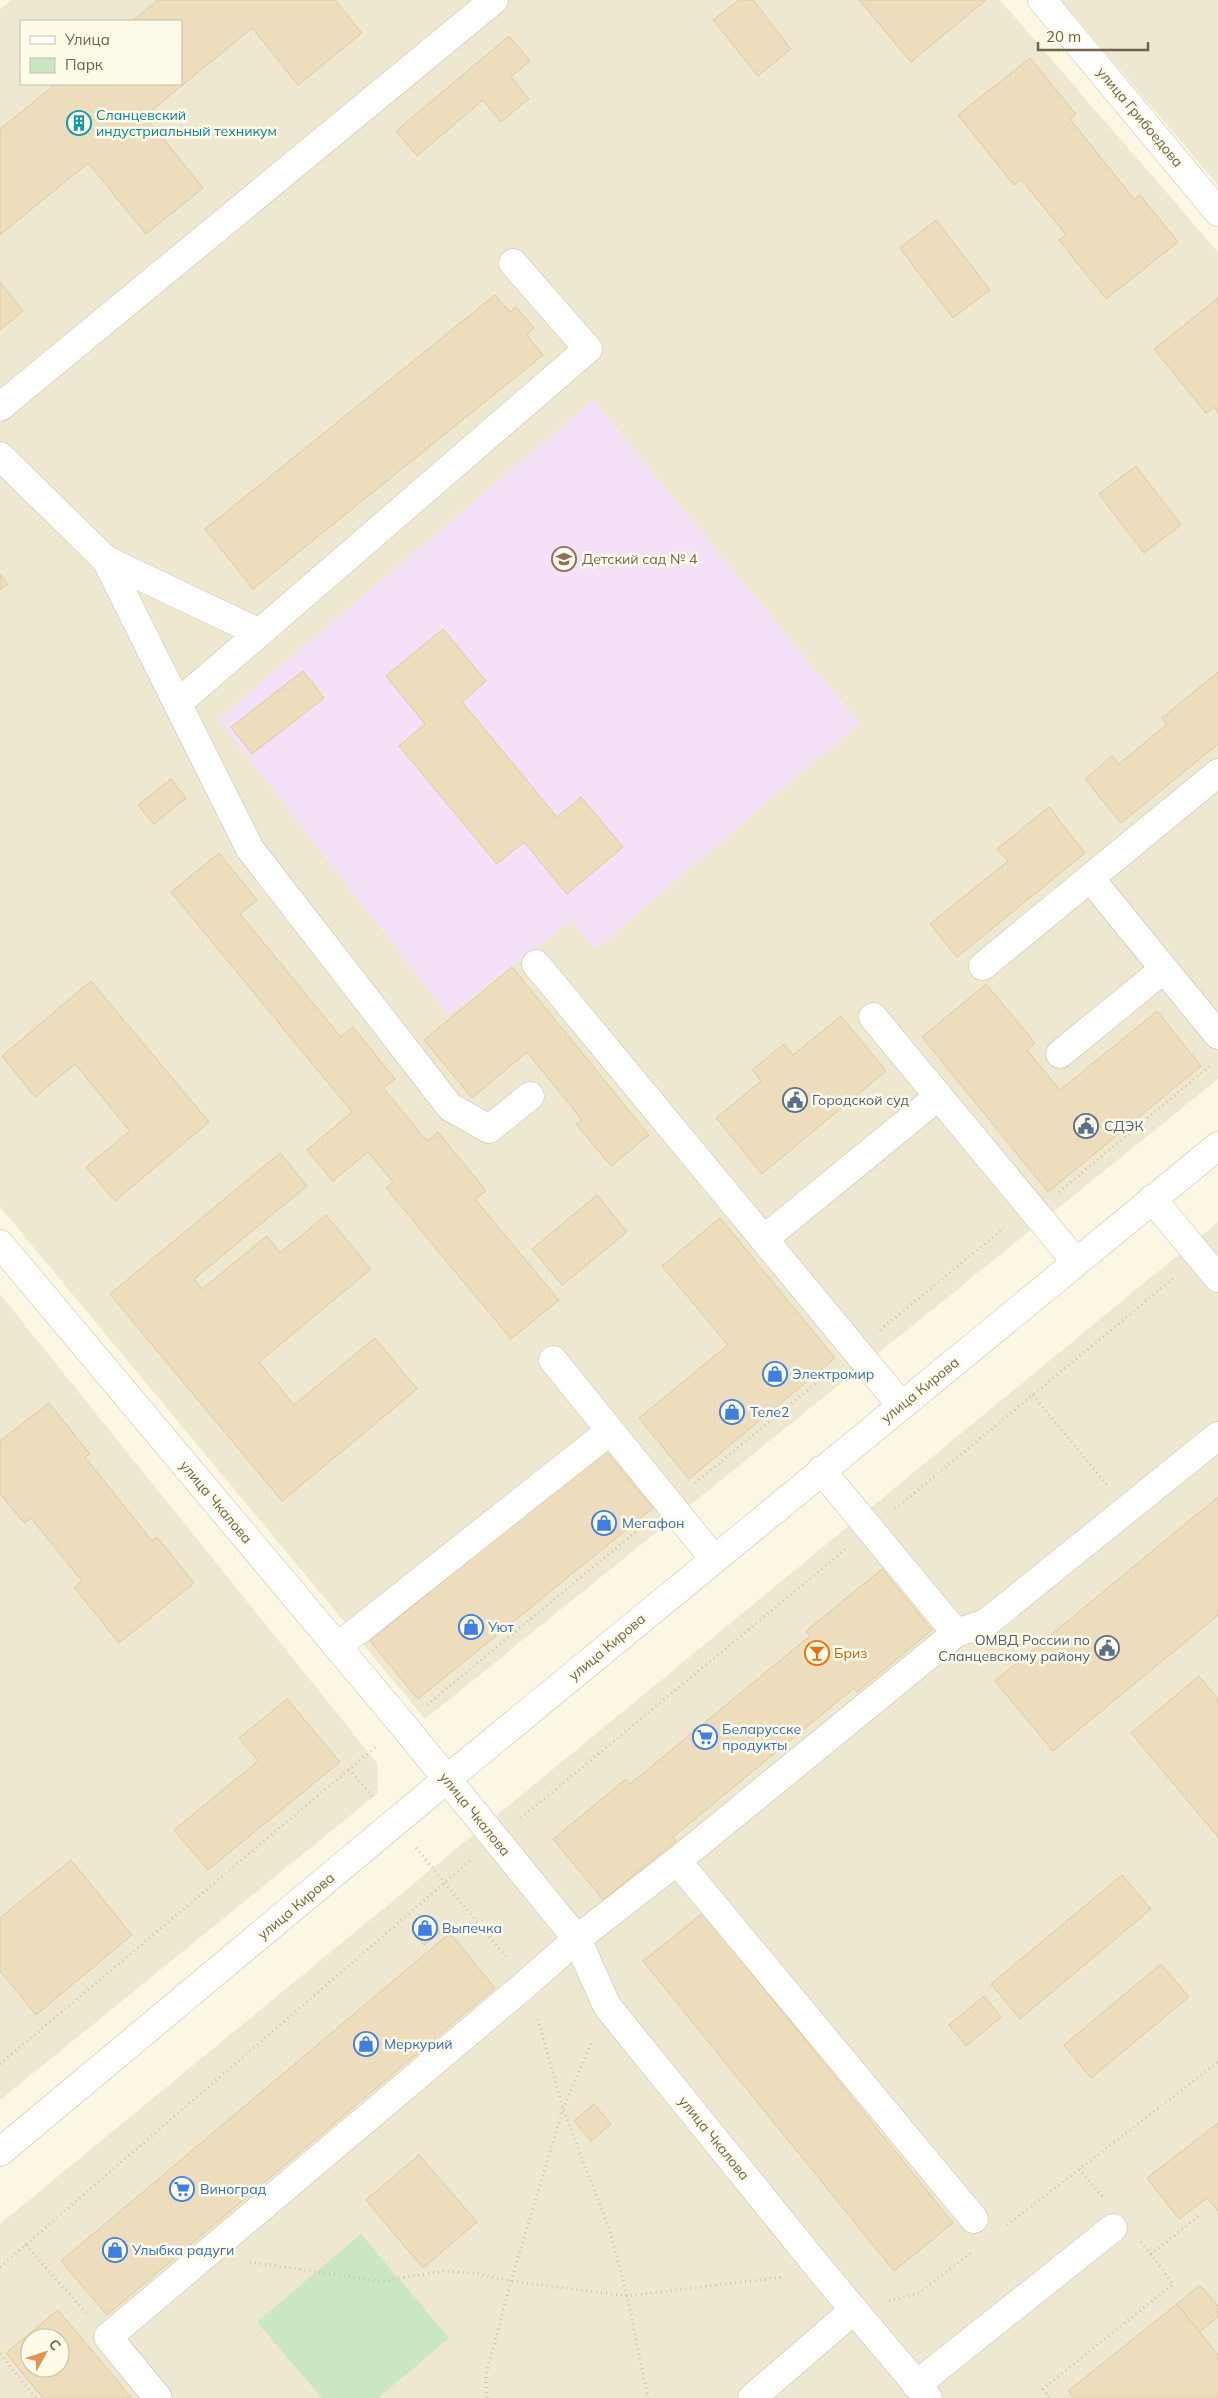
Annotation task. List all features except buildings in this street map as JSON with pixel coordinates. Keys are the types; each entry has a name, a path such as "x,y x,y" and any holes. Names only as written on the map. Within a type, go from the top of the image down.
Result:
{"street":[{"path":"0,407 494,0"},
{"name":"улица Грибоедова","path":"1042,0 1218,212"},
{"path":"178,703 588,349 513,263"},
{"path":"0,456 106,560 250,849 450,1107 489,1130 530,1096"},
{"path":"106,560 258,632"},
{"path":"983,966 1218,773"},
{"path":"1090,878 1218,1035"},
{"path":"536,964 901,1405"},
{"path":"1060,1054 1164,969"},
{"path":"873,1017 1076,1262"},
{"path":"764,1239 939,1096"},
{"name":"улица Кирова","path":"0,2152 821,1470 1218,1146"},
{"path":"1152,1200 1218,1278"},
{"name":"улица Чкалова","path":"0,1244 447,1779 577,1939 607,2006 823,2273 922,2391"},
{"path":"553,1360 714,1559"},
{"path":"337,1647 610,1431"},
{"path":"158,2398 108,2337 528,1983 577,1939 677,1861 956,1633 986,1623 1218,1436"},
{"path":"821,1470 956,1633"},
{"path":"677,1861 974,2219"},
{"path":"922,2391 1113,2228"},
{"path":"752,2398 854,2310"}],"path":[{"path":"1030,1206 1048,1201 1211,1066"},
{"path":"0,2267 495,1839 1200,1256"},
{"path":"1033,1395 1128,1509"},
{"path":"0,2064 349,1769"},
{"path":"445,1882 528,1983 563,2110 610,2231 627,2296 648,2398"},
{"path":"487,2398 486,2375 511,2281 563,2110 607,2006"},
{"path":"1004,2227 1218,2062"},
{"path":"26,2245 108,2337"},
{"path":"854,2310 919,2293 974,2251"},
{"path":"1049,2398 1043,2390 1173,2284 1151,2254"},
{"path":"205,2255 381,2281 444,2271 474,2273 511,2281 627,2296 823,2273"},
{"path":"0,2354 36,2398"}],"shaded area":[{"path":"12,0 1000,0 1218,252 1218,1079 425,1719 0,1207 0,9"},
{"path":"1061,0 1218,0 1218,185"},
{"name":"Детский сад № 4","path":"593,400 859,723 595,950 572,920 448,1015 218,719"},
{"path":"1218,1222 1218,2398 0,2398 0,2224"},
{"path":"0,1294 377,1763 378,1793 0,2100"}],"green space":[{"path":"361,2234 449,2338 378,2398 322,2398 257,2322"}],"place":[{"name":"Сланцевский индустриальный техникум","path":"79,123"},
{"name":"Детский сад № 4","path":"564,559"},
{"name":"Городской суд","path":"795,1100"},
{"name":"СДЭК","path":"1086,1126"},
{"name":"Электромир","path":"775,1374"},
{"name":"Теле2","path":"732,1412"},
{"name":"Мегафон","path":"604,1523"},
{"name":"Уют","path":"471,1627"},
{"name":"ОМВД России по Сланцевскому району","path":"1107,1648"},
{"name":"Бриз","path":"817,1653"},
{"name":"Беларусске продукты","path":"705,1737"},
{"name":"Выпечка","path":"425,1928"},
{"name":"Меркурий","path":"366,2044"},
{"name":"Виноград","path":"182,2189"},
{"name":"Улыбка радуги","path":"115,2250"}]}
